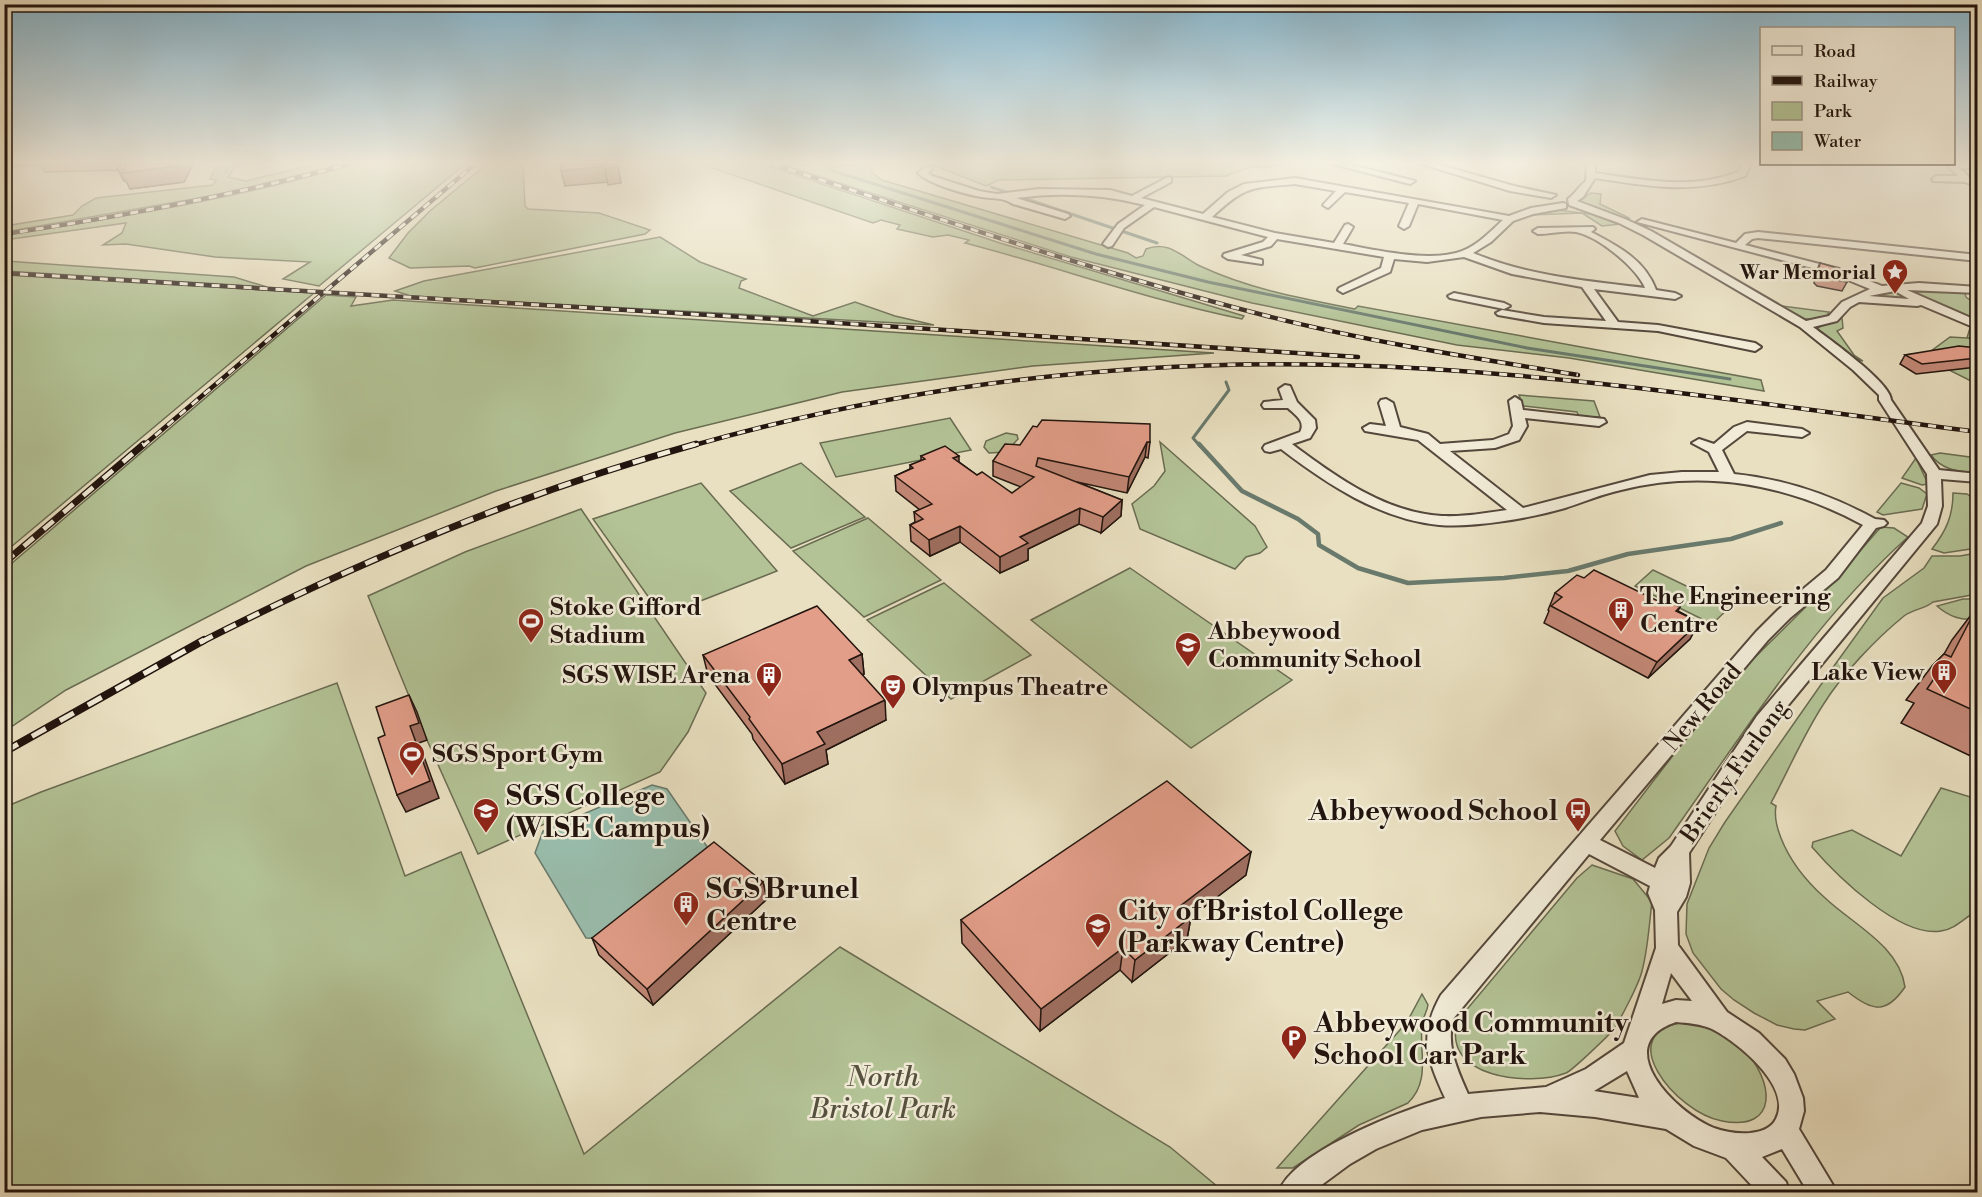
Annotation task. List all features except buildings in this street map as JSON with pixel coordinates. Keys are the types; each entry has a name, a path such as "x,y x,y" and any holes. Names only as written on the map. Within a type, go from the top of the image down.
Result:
{"street":[{"path":"1108,244 1121,226 1130,220"},
{"path":"1208,220 1275,236 1390,255 1427,258 1465,254 1513,270 1586,285 1675,296"},
{"path":"1404,226 1407,220"},
{"path":"1465,254 1487,240 1509,220"},
{"path":"1617,220 1662,241 1727,282 1804,325 1857,367 1885,394 1885,400 1902,428 1934,474 1977,478"},
{"path":"1642,222 1835,271 1885,288 1918,296 1977,327"},
{"path":"1121,226 1132,229"},
{"path":"1337,246 1348,227"},
{"path":"1538,231 1594,229"},
{"path":"1580,230 1630,259 1650,283 1652,293"},
{"path":"1738,246 1749,236 1758,235 1977,258"},
{"path":"1258,262 1225,259 1267,244 1275,236"},
{"path":"1363,292 1347,288 1386,270 1390,255"},
{"path":"1586,285 1613,323"},
{"path":"1804,325 1833,319 1845,304 1855,298 1866,292 1885,288"},
{"path":"1855,298 1918,296 1977,290"},
{"path":"1454,296 1560,321 1658,328 1736,346 1755,347"},
{"name":"New Road","path":"1285,389 1292,404 1308,420 1309,428 1305,435 1276,446 1364,498 1406,514 1438,520 1469,520 1520,513 1556,506 1616,487 1685,475 1728,477 1782,488 1821,499 1876,523 1832,574 1766,631 1442,1012 1437,1024 1438,1047 1461,1107"},
{"path":"1269,405 1292,404"},
{"path":"1394,430 1387,407 1405,411"},
{"path":"1440,448 1495,444 1514,437 1520,426 1517,407 1591,423"},
{"path":"1715,450 1729,440 1739,428 1747,426 1770,433 1802,433"},
{"path":"1370,428 1423,436 1520,513"},
{"path":"1699,443 1715,450 1728,477"},
{"name":"Brierly Furlong","path":"1644,1024 1667,948 1666,910 1659,893 1667,864 1678,852 1764,722 1858,606 1925,531 1935,506 1934,474"},
{"path":"1586,843 1661,881"},
{"name":"Brierly Furlong","path":"1666,910 1675,900 1681,869 1678,852"},
{"path":"1667,948 1718,1019"},
{"path":"1676,1011 1696,1013 1718,1019 1756,1045 1777,1070 1788,1090 1791,1116 1786,1131 1773,1142 1754,1147 1733,1146 1714,1141 1672,1117 1648,1088 1636,1062 1635,1040 1644,1024 1659,1014 1676,1011"},
{"path":"1547,1099 1590,1082 1607,1072 1634,1050"},
{"path":"1292,1192 1318,1170 1372,1137 1395,1126 1461,1107 1547,1099 1672,1117"},
{"path":"1786,1131 1823,1192"},
{"path":"1733,1146 1776,1192"}],"green space":[{"path":"43,220 74,220 5,232 5,226"},
{"path":"99,220 398,220 319,286 283,279 310,262 215,257 126,244 103,245 122,233 126,223 5,240 5,235"},
{"path":"421,220 620,220 650,230 645,234 475,268 469,266 410,268 389,258"},
{"path":"864,220 930,220 1244,316 1242,319 1138,293 965,243 969,240 948,235 933,237 897,229 900,225 881,220 873,223"},
{"path":"955,220 1016,220 1128,253 1136,258 1143,256 1146,249 1168,248 1219,274 1276,292 1355,309 1358,306 1761,380 1764,391 1569,358 1457,345 1252,303 1071,257"},
{"path":"1593,220 1610,220 1621,224 1602,226"},
{"path":"660,237 700,262 746,279 741,281 739,288 813,316 855,302 895,316 934,325 411,296 395,291 424,281"},
{"path":"5,261 234,277 267,287 5,271"},
{"path":"5,275 314,293 5,552"},
{"path":"1895,291 1964,291 1966,297 1977,305 1977,325 1928,303 1867,297"},
{"path":"326,295 356,297 351,306 393,300 1214,353 1033,366 842,392 675,433 496,491 306,566 66,690 5,731 5,569"},
{"path":"1774,305 1829,312 1826,317 1805,319"},
{"path":"1842,318 1843,328 1837,331 1854,355 1863,361 1851,357 1817,332 1819,327"},
{"path":"1970,328 1977,328 1977,337 1968,338 1977,342 1977,384 1923,357 1950,337 1967,338"},
{"path":"1519,395 1594,401 1600,417 1579,417 1577,412 1523,406"},
{"path":"950,418 971,450 836,477 820,443"},
{"path":"1006,433 1017,435 1018,439 1006,452 989,453 984,447 986,441"},
{"path":"1160,442 1255,526 1267,547 1260,553 1246,557 1235,569 1140,529 1132,504 1154,486 1165,471"},
{"path":"1940,453 1977,458 1977,474 1952,469 1941,464 1931,455"},
{"path":"1916,458 1928,484 1922,485 1902,478"},
{"path":"801,463 865,517 791,548 730,491"},
{"path":"701,483 777,571 662,616 593,519"},
{"path":"1901,483 1919,488 1927,494 1922,509 1883,515 1877,512"},
{"path":"1953,493 1967,494 1977,501 1977,548 1944,553 1932,549 1948,523"},
{"name":"Stoke Gifford Stadium","path":"581,509 706,693 688,732 660,772 478,854 427,740 368,596 465,552"},
{"path":"868,518 941,580 864,617 793,551"},
{"path":"1881,527 1894,528 1908,537 1873,570 1810,642 1752,719 1669,838 1642,860 1623,846 1615,831 1727,685 1844,569"},
{"path":"1977,553 1977,594 1933,602 1911,612 1872,646 1840,681 1823,705 1771,803 1776,806 1776,822 1781,838 1799,870 1835,907 1884,947 1901,972 1905,987 1885,1006 1878,1007 1864,1003 1848,992 1817,1001 1835,1019 1805,1030 1777,1025 1754,1013 1721,989 1693,953 1686,934 1687,904 1709,848 1883,598 1924,568 1932,556 1960,556"},
{"path":"1130,568 1292,680 1191,748 1031,620"},
{"path":"1653,570 1730,607 1712,624 1635,586"},
{"path":"944,583 1031,655 951,699 867,620"},
{"path":"1963,599 1977,599 1977,618 1956,617 1937,606"},
{"name":"North Bristol Park","path":"337,683 405,876 461,852 584,1154 840,947 1170,1147 1224,1192 5,1192 5,807"},
{"path":"1941,788 1977,799 1977,911 1946,930 1925,931 1907,925 1870,902 1812,847 1813,842 1852,830 1901,856"},
{"path":"1592,865 1633,879 1652,902 1642,971 1617,1024 1598,1045 1566,1073 1531,1079 1511,1078 1491,1074 1474,1066 1462,1055 1456,1040 1458,1020 1577,878"},
{"path":"1422,994 1428,1005 1421,1035 1422,1076 1415,1094 1408,1103 1359,1125 1293,1168 1277,1168 1407,1022"},
{"path":"1686,1022 1724,1035 1743,1049 1753,1061 1761,1075 1766,1101 1762,1111 1754,1119 1741,1122 1722,1121 1704,1115 1670,1089 1658,1072 1651,1055 1653,1040 1664,1029"}],"water":[{"path":"652,785 667,789 715,858 617,939 586,938 535,853 543,831"}],"waterway":[{"path":"988,220 1096,254 1208,282 1527,348 1730,379"},
{"path":"1088,220 1157,243"},
{"path":"1200,446 1193,438 1229,390 1226,382"},
{"path":"1199,444 1242,491 1298,519 1318,534 1319,545 1358,568 1408,583 1504,578 1568,571 1628,554 1731,539 1781,523"}],"railway":[{"path":"4,234 92,220"},
{"path":"324,292 409,220"},
{"path":"944,220 1080,263 1267,316 1383,342 1578,375"},
{"path":"4,273 324,292"},
{"path":"143,446 324,292"},
{"path":"324,292 1358,357"},
{"path":"691,446 851,407 932,392 1095,372 1260,364 1422,368 1502,374 1661,391 1978,432"},
{"path":"4,563 144,444"},
{"path":"201,642 382,556 505,506 696,444"},
{"path":"4,752 204,640"}],"place":[{"name":"War Memorial","path":"1895,295"},
{"name":"The Engineering Centre","path":"1621,633"},
{"name":"Stoke Gifford Stadium","path":"531,644"},
{"name":"Abbeywood Community School","path":"1188,668"},
{"name":"Lake View","path":"1944,695"},
{"name":"SGS WISE Arena","path":"769,698"},
{"name":"Olympus Theatre","path":"893,710"},
{"name":"SGS Sport Gym","path":"412,777"},
{"name":"Abbeywood School","path":"1578,833"},
{"name":"SGS College (WISE Campus)","path":"486,834"},
{"name":"SGS Brunel Centre","path":"686,927"},
{"name":"City of Bristol College (Parkway Centre)","path":"1098,949"},
{"name":"Abbeywood Community School Car Park","path":"1294,1061"}]}
